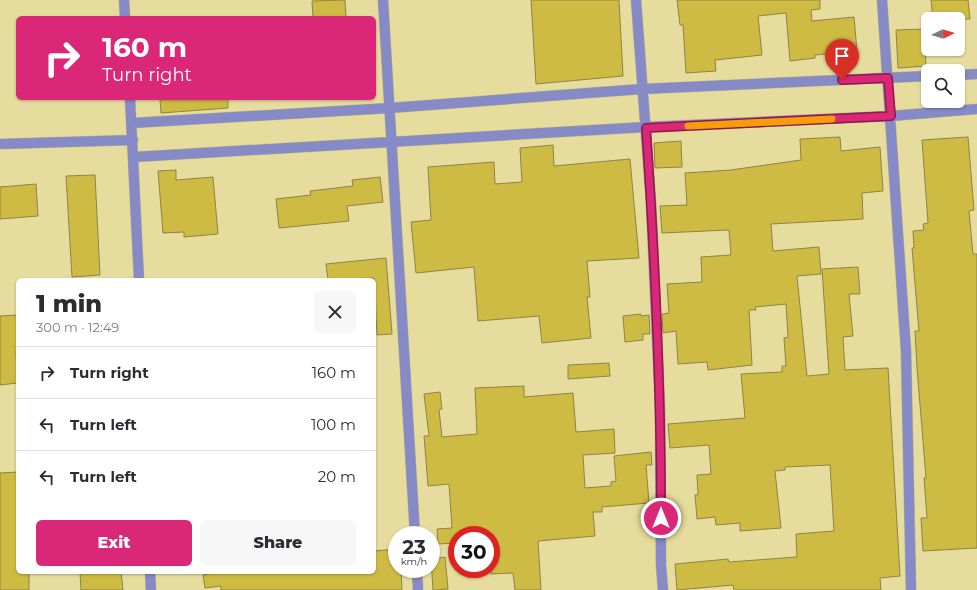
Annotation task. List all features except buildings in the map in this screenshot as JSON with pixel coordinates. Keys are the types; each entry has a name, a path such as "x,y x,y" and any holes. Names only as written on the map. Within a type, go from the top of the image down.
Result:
{"street":[{"path":"124,0 125,16"},
{"path":"384,0 414,526"},
{"path":"636,0 651,202 660,407 661,565 663,590"},
{"path":"882,0 906,351 911,590"},
{"path":"965,74 977,74"},
{"path":"132,123 390,108 642,89 921,76"},
{"path":"130,100 139,278"},
{"path":"134,156 891,116 977,108"},
{"path":"0,144 133,140"},
{"path":"150,574 151,590"},
{"path":"417,578 418,590"}],"slow traffic":[{"path":"688,126 832,119"}],"route":[{"path":"661,518 660,407 651,202 646,128 891,116 888,78 842,80"}]}
